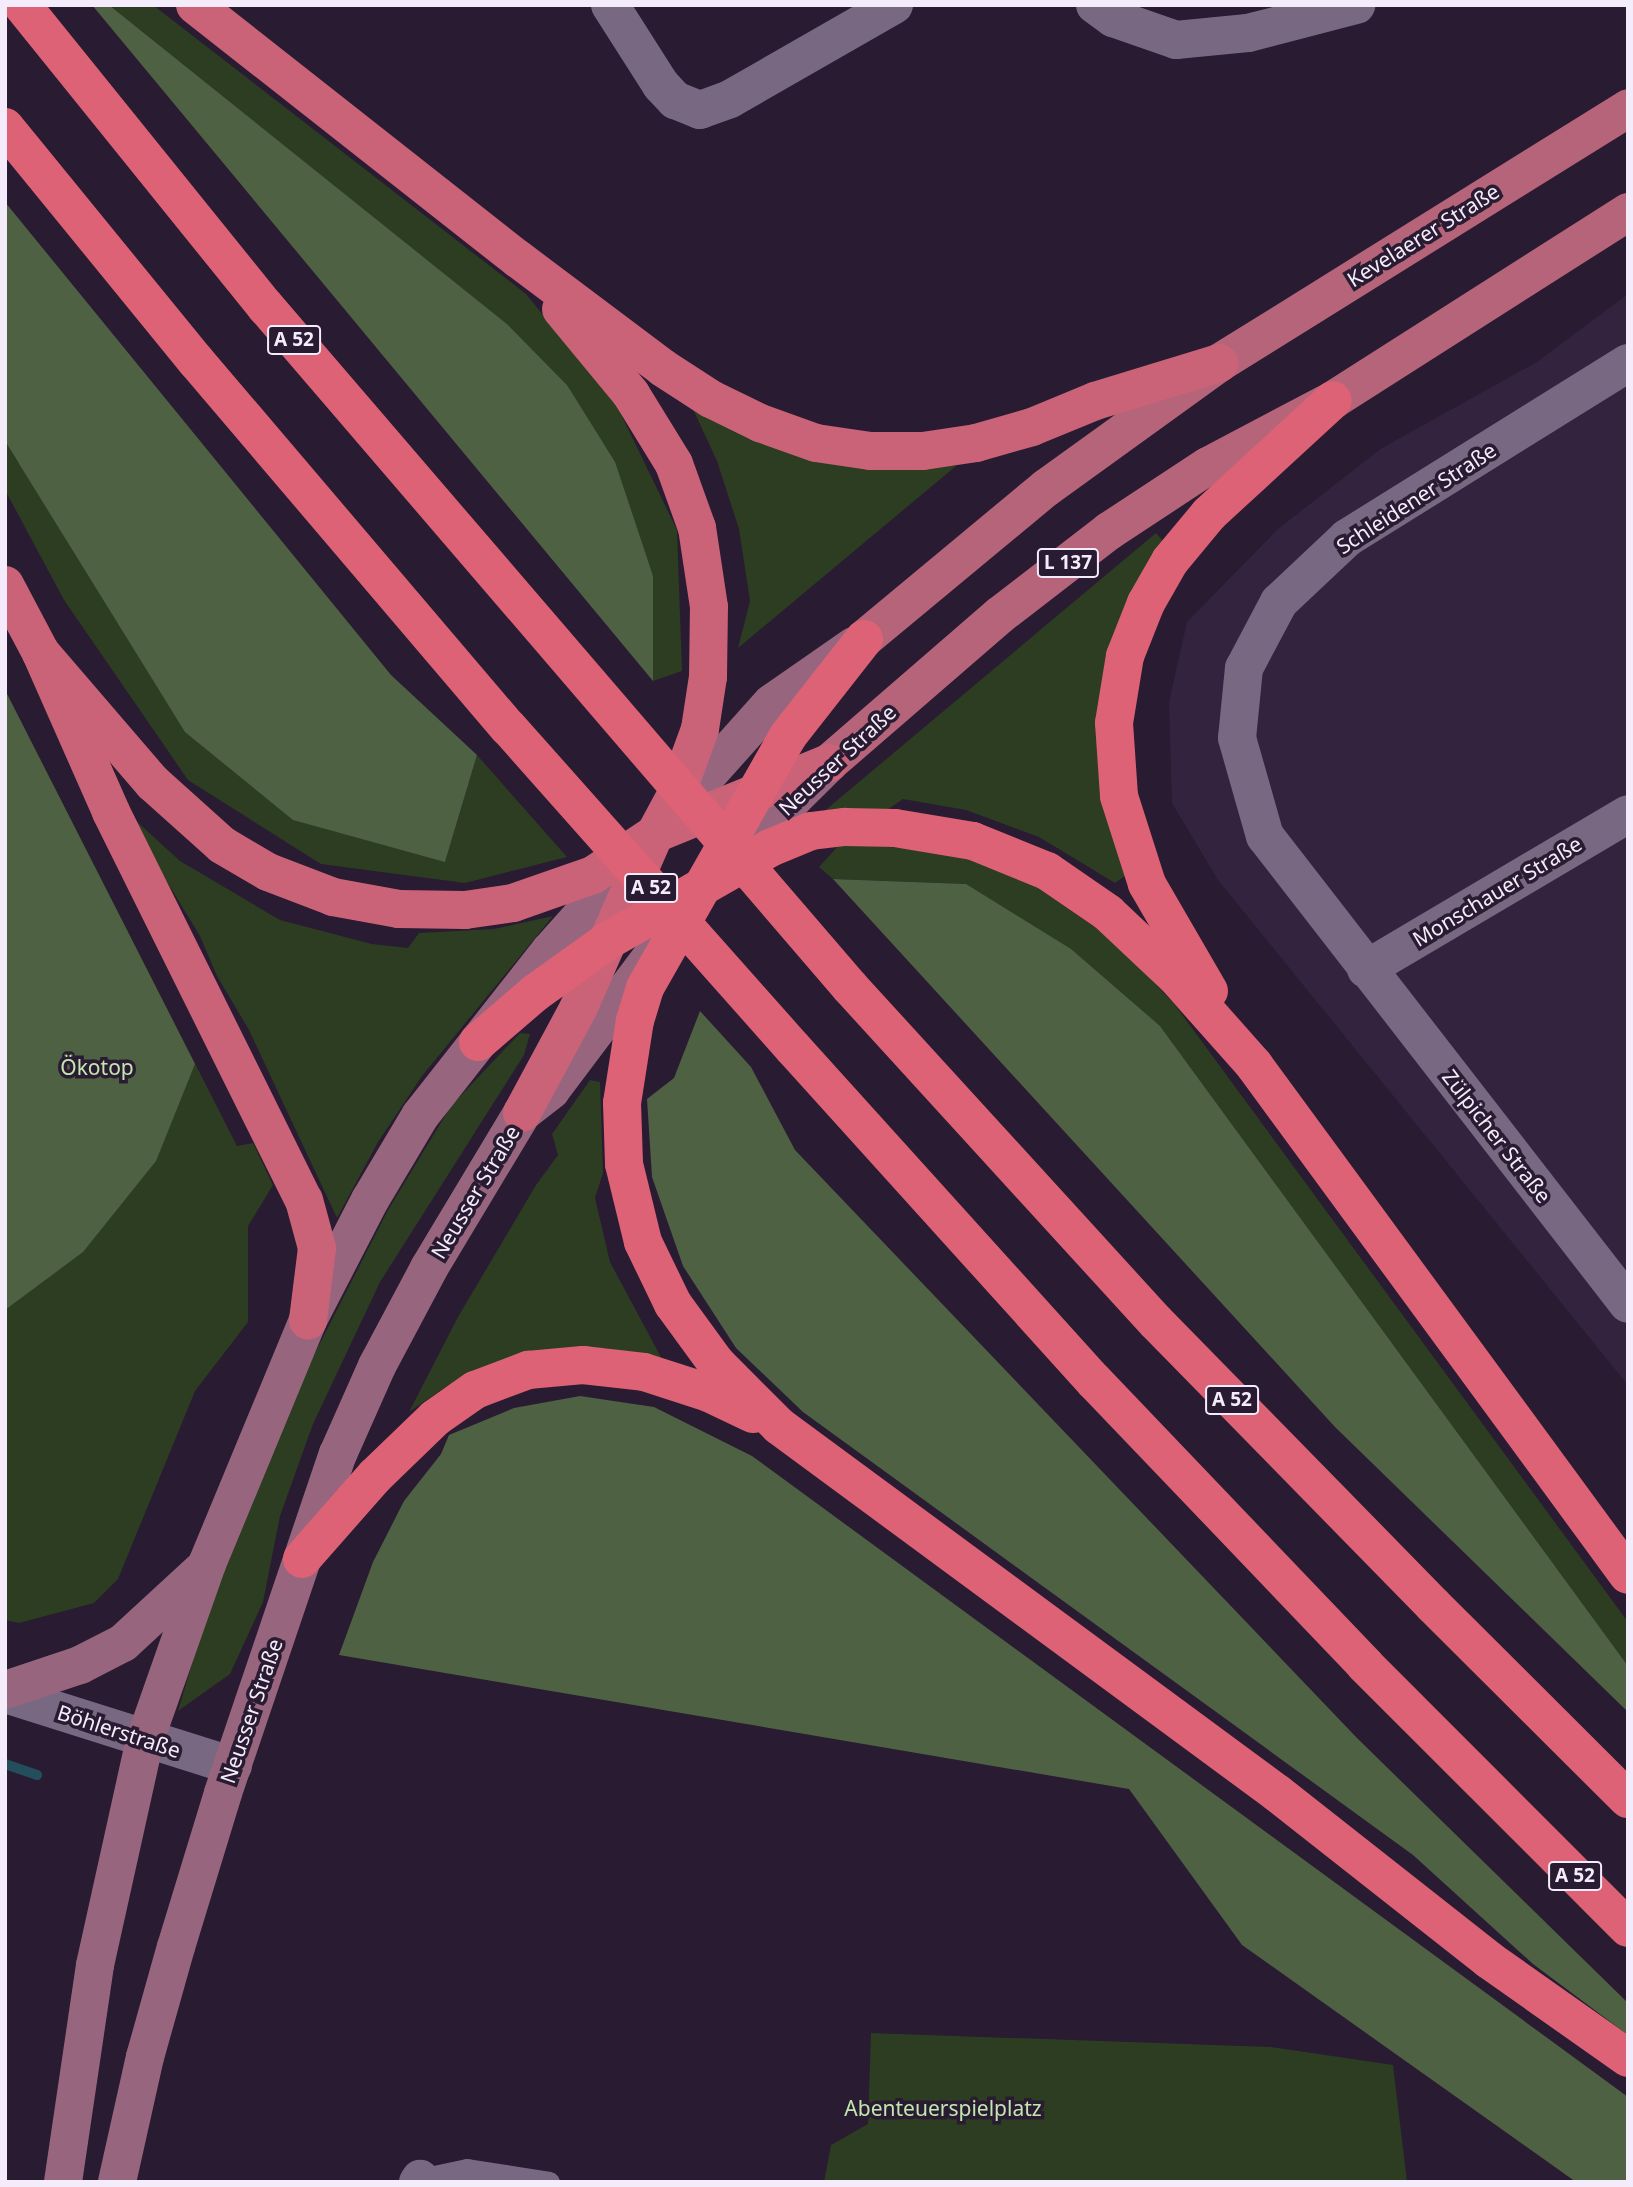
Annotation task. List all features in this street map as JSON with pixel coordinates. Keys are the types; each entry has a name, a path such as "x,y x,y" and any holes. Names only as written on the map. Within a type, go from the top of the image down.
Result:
{"highway":[{"name":"A 52","path":"22,5 265,306 573,669 850,987 1156,1322 1433,1605 1628,1799"},
{"path":"195,5 518,259 663,368 711,399 760,423 816,443 870,451 923,451 976,443 1032,427 1096,401 1219,363"},
{"name":"A 52","path":"5,127 205,372 509,727 793,1048 1094,1381 1365,1665 1628,1928"},
{"path":"518,259 631,394 674,464 698,528 709,607 708,677 700,729 688,766 578,1009 522,1114"},
{"path":"1254,1065 1147,884 1119,796 1114,723 1125,656 1146,603 1170,561 1209,514 1333,400"},
{"path":"5,585 41,653 111,812 304,1200 317,1248 308,1320"},
{"path":"864,639 788,736 760,790 645,988 635,1020 622,1103 624,1164 643,1242 673,1304 716,1363 779,1426 1277,1793 1489,1960 1628,2058"},
{"path":"41,653 153,783 222,845 268,872 333,897 399,909 465,910 513,903 593,875 655,834 829,763"},
{"path":"478,1042 535,993 609,940 770,849 811,831 845,827 895,828 973,841 1047,871 1108,913 1176,977 1254,1065 1628,1575"},
{"path":"302,1559 375,1476 435,1418 475,1390 528,1370 583,1365 644,1372 709,1393 779,1426"}],"main road":[{"name":"Kevelaerer Straße","path":"1219,363 1628,108"},
{"name":"L 137","path":"1333,400 1628,212"},
{"path":"63,2182 95,1965 145,1740 207,1564 308,1320 370,1200 421,1116 550,951 772,703 864,639 1046,488 1219,363"},
{"name":"Neusser Straße","path":"117,2182 145,2057 176,1947 233,1766 338,1454 377,1366 429,1268 522,1114 551,1090 703,888 829,763 1000,615 1109,531 1208,466 1333,400"},
{"path":"5,1692 80,1665 123,1643 207,1564"}],"street":[{"path":"610,5 661,85 675,100 700,110 730,99 894,5"},
{"path":"1095,5 1113,18 1176,40 1248,33 1356,5"},
{"name":"Schleidener Straße","path":"1366,969 1265,835 1237,738 1244,668 1279,602 1347,538 1628,363"},
{"name":"Monschauer Straße","path":"1366,969 1628,814"},
{"name":"Zülpicher Straße","path":"1366,969 1628,1304"},
{"name":"Böhlerstraße","path":"5,1692 145,1740 233,1766"}],"lane":[{"path":"419,2180 467,2169 549,2182"}],"shaded area":[{"path":"1628,294 1628,1385 1218,880 1172,803 1169,702 1187,622 1278,529 1382,448 1537,362"}],"green space":[{"path":"92,5 109,5 507,324 567,385 615,462 653,576 653,681"},
{"path":"109,5 153,5 526,294 617,406 677,530 682,671 653,681 653,576 567,385 507,324"},
{"path":"5,202 391,675 477,755 445,862 293,820 185,732 5,441"},
{"path":"692,407 880,466 956,466 738,648 750,601 739,529 717,461"},
{"path":"5,441 17,461 445,862 477,755 567,857 465,883 321,864 188,780 64,600 5,490"},
{"path":"1156,533 1166,544 1137,586 1126,875 1115,883 1039,837 966,810 903,799 887,810 822,813"},
{"path":"5,690 237,1146 253,1143 273,1185 248,1226 248,1322 195,1391 118,1579 94,1603 19,1623 5,1620"},
{"name":"Ökotop","path":"5,690 195,1064 156,1161 83,1252 5,1310"},
{"path":"122,808 180,861 280,920 372,944 408,948 419,933 494,929 553,916 422,1076 378,1142 337,1218 249,1030 217,976 200,936"},
{"path":"840,844 920,849 969,857 1029,882 1115,941 1175,1005 1628,1622 1628,1666 1160,1026 966,884 833,879 819,867"},
{"path":"833,879 966,884 1071,949 1160,1026 1628,1666 1628,1712 1335,1427"},
{"path":"700,1011 751,1067 795,1150 1357,1738 1628,2003 1628,2035 1533,1964 1413,1855 803,1412 736,1348 683,1266 652,1177 647,1099 674,1078"},
{"path":"520,1033 530,1034 524,1055 380,1282 313,1424 280,1516 263,1602 230,1674 178,1711 214,1589 297,1388 388,1210 451,1106"},
{"path":"590,1080 600,1082 603,1173 595,1198 610,1262 663,1361 606,1348 520,1357 447,1386 409,1412 458,1317 536,1185 558,1155 552,1134"},
{"path":"580,1396 654,1407 752,1456 1628,2097 1628,2182 1576,2182 1242,1945 1129,1789 339,1655 373,1562 404,1501 441,1454 449,1435 514,1408"},
{"name":"Abenteuerspielplatz","path":"871,2033 1271,2047 1393,2065 1407,2182 824,2182 831,2145 868,2124"}],"waterway":[{"path":"5,1764 37,1775"}]}
